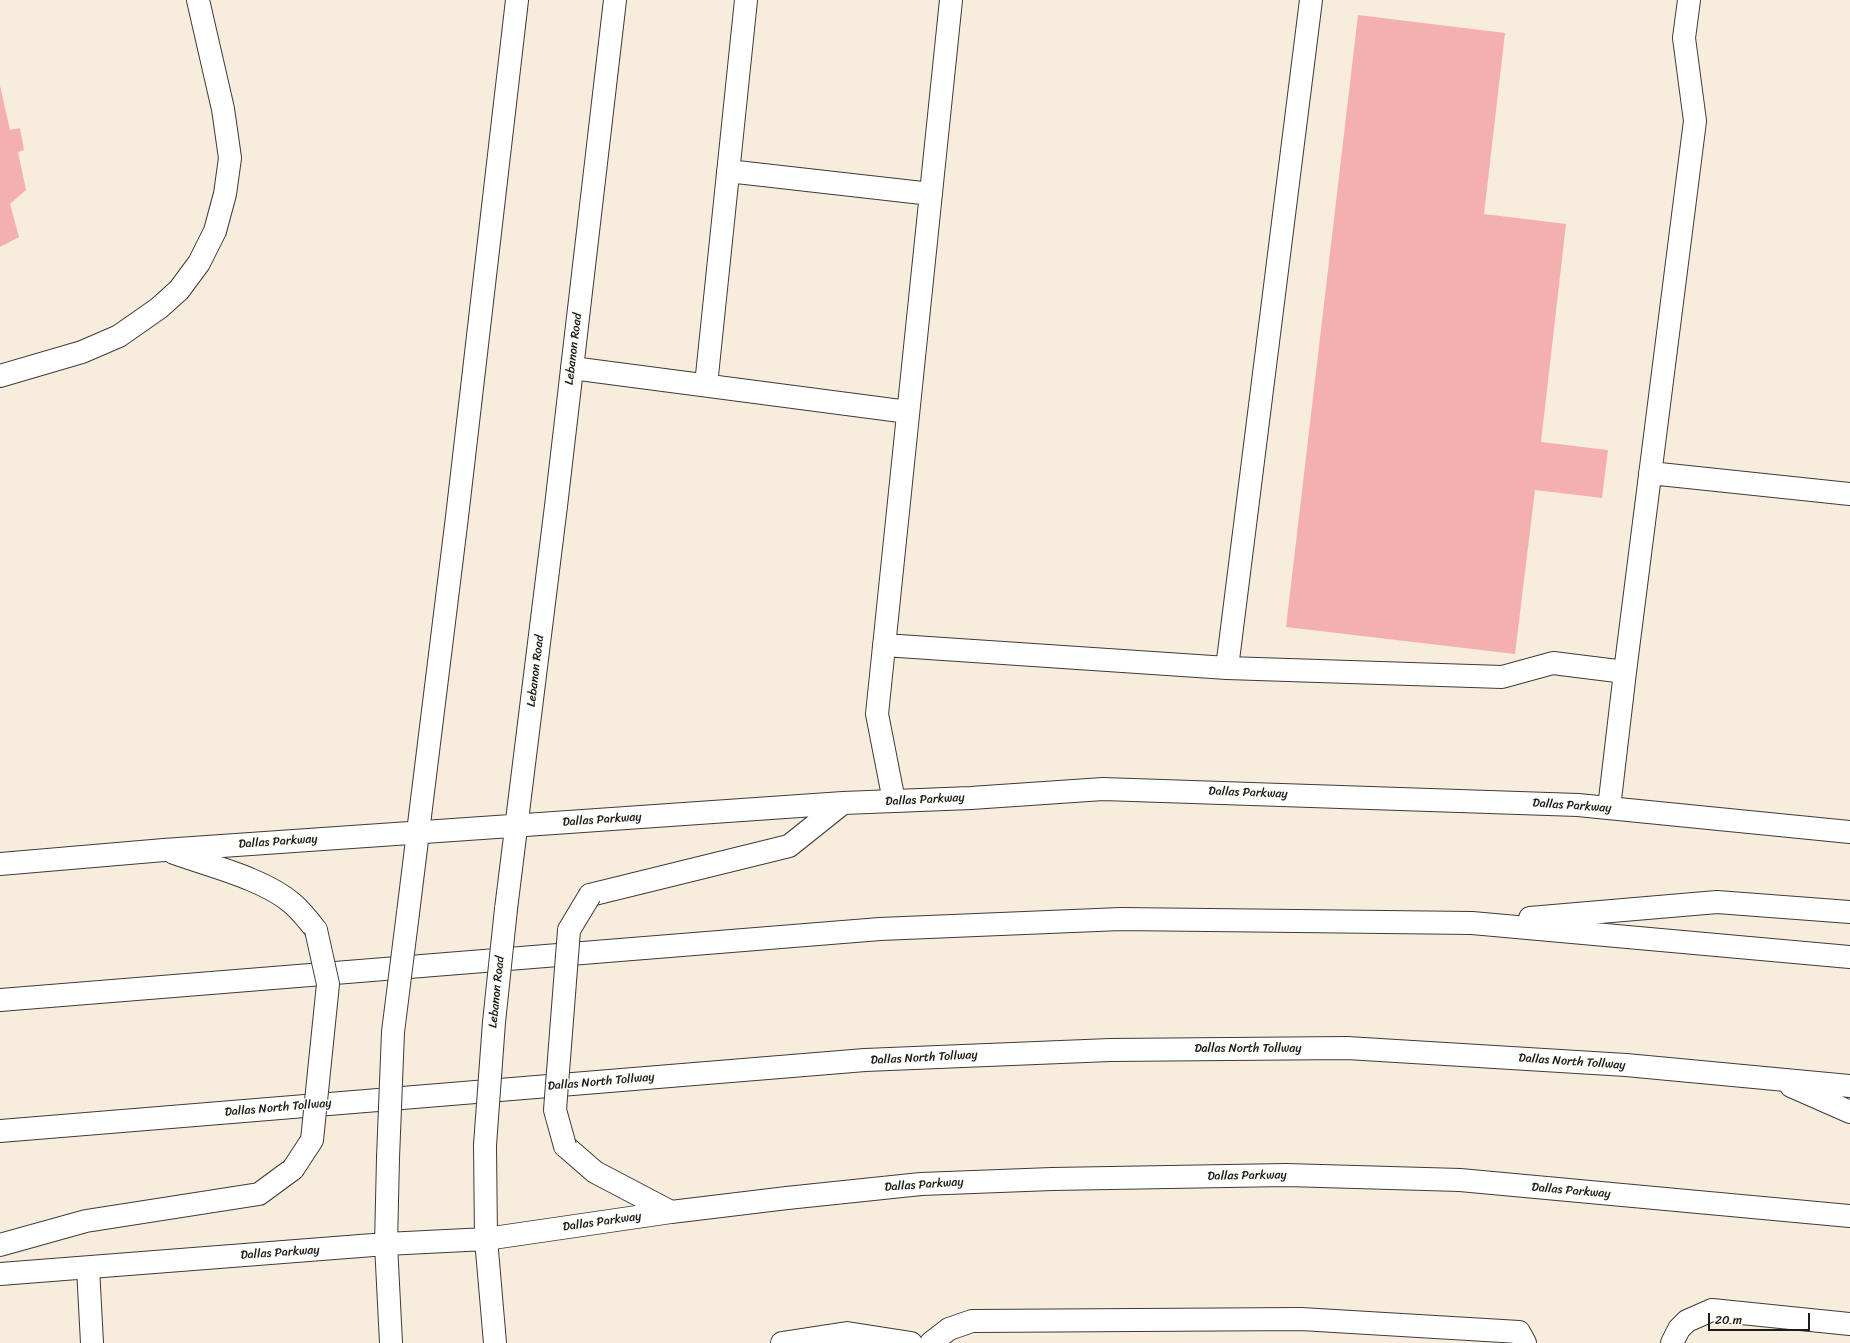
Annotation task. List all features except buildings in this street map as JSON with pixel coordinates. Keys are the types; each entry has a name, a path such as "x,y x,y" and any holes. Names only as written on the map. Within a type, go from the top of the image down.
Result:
{"main road":[{"path":"0,376 82,352 119,336 159,308 179,290 199,263 215,231 225,194 230,158 223,109 198,0"},
{"path":"391,1343 386,1244 393,1032 456,525 517,0"},
{"name":"Lebanon Road","path":"495,1343 486,1239 485,1145 494,1022 506,909 615,0"},
{"path":"706,385 746,0"},
{"path":"894,801 877,714 951,0"},
{"path":"1227,668 1311,0"},
{"path":"1609,808 1695,121 1684,38 1689,0"},
{"path":"728,171 931,194"},
{"path":"572,368 908,412"},
{"path":"1650,473 1850,494"},
{"path":"884,645 1227,668 1502,677 1553,663 1625,672"},
{"name":"Dallas Parkway","path":"0,864 164,850 417,832 843,803 1103,788 1578,805 1850,832"},
{"path":"671,1212 595,1172 565,1146 555,1110 569,930 590,895 789,846 843,803"},
{"path":"0,1245 86,1221 260,1194 293,1169 312,1140 328,984 316,930 293,904 267,887 164,850"},
{"path":"1472,923 1717,902 1850,912"},
{"path":"0,1000 880,929 1121,919 1472,923 1850,957"},
{"name":"Dallas North Tollway","path":"0,1131 865,1060 1110,1050 1347,1048 1626,1065 1850,1086"},
{"path":"1772,1078 1850,1112"},
{"name":"Dallas Parkway","path":"0,1274 386,1244 486,1239 671,1212 921,1184 1052,1179 1286,1175 1460,1180 1850,1216"},
{"path":"88,1268 92,1343"},
{"path":"1672,1343 1679,1329 1688,1321 1712,1310 1850,1324"},
{"path":"931,1343 949,1329 972,1320 1293,1319 1519,1332 1525,1343"},
{"path":"782,1343 847,1333 911,1343"}]}
